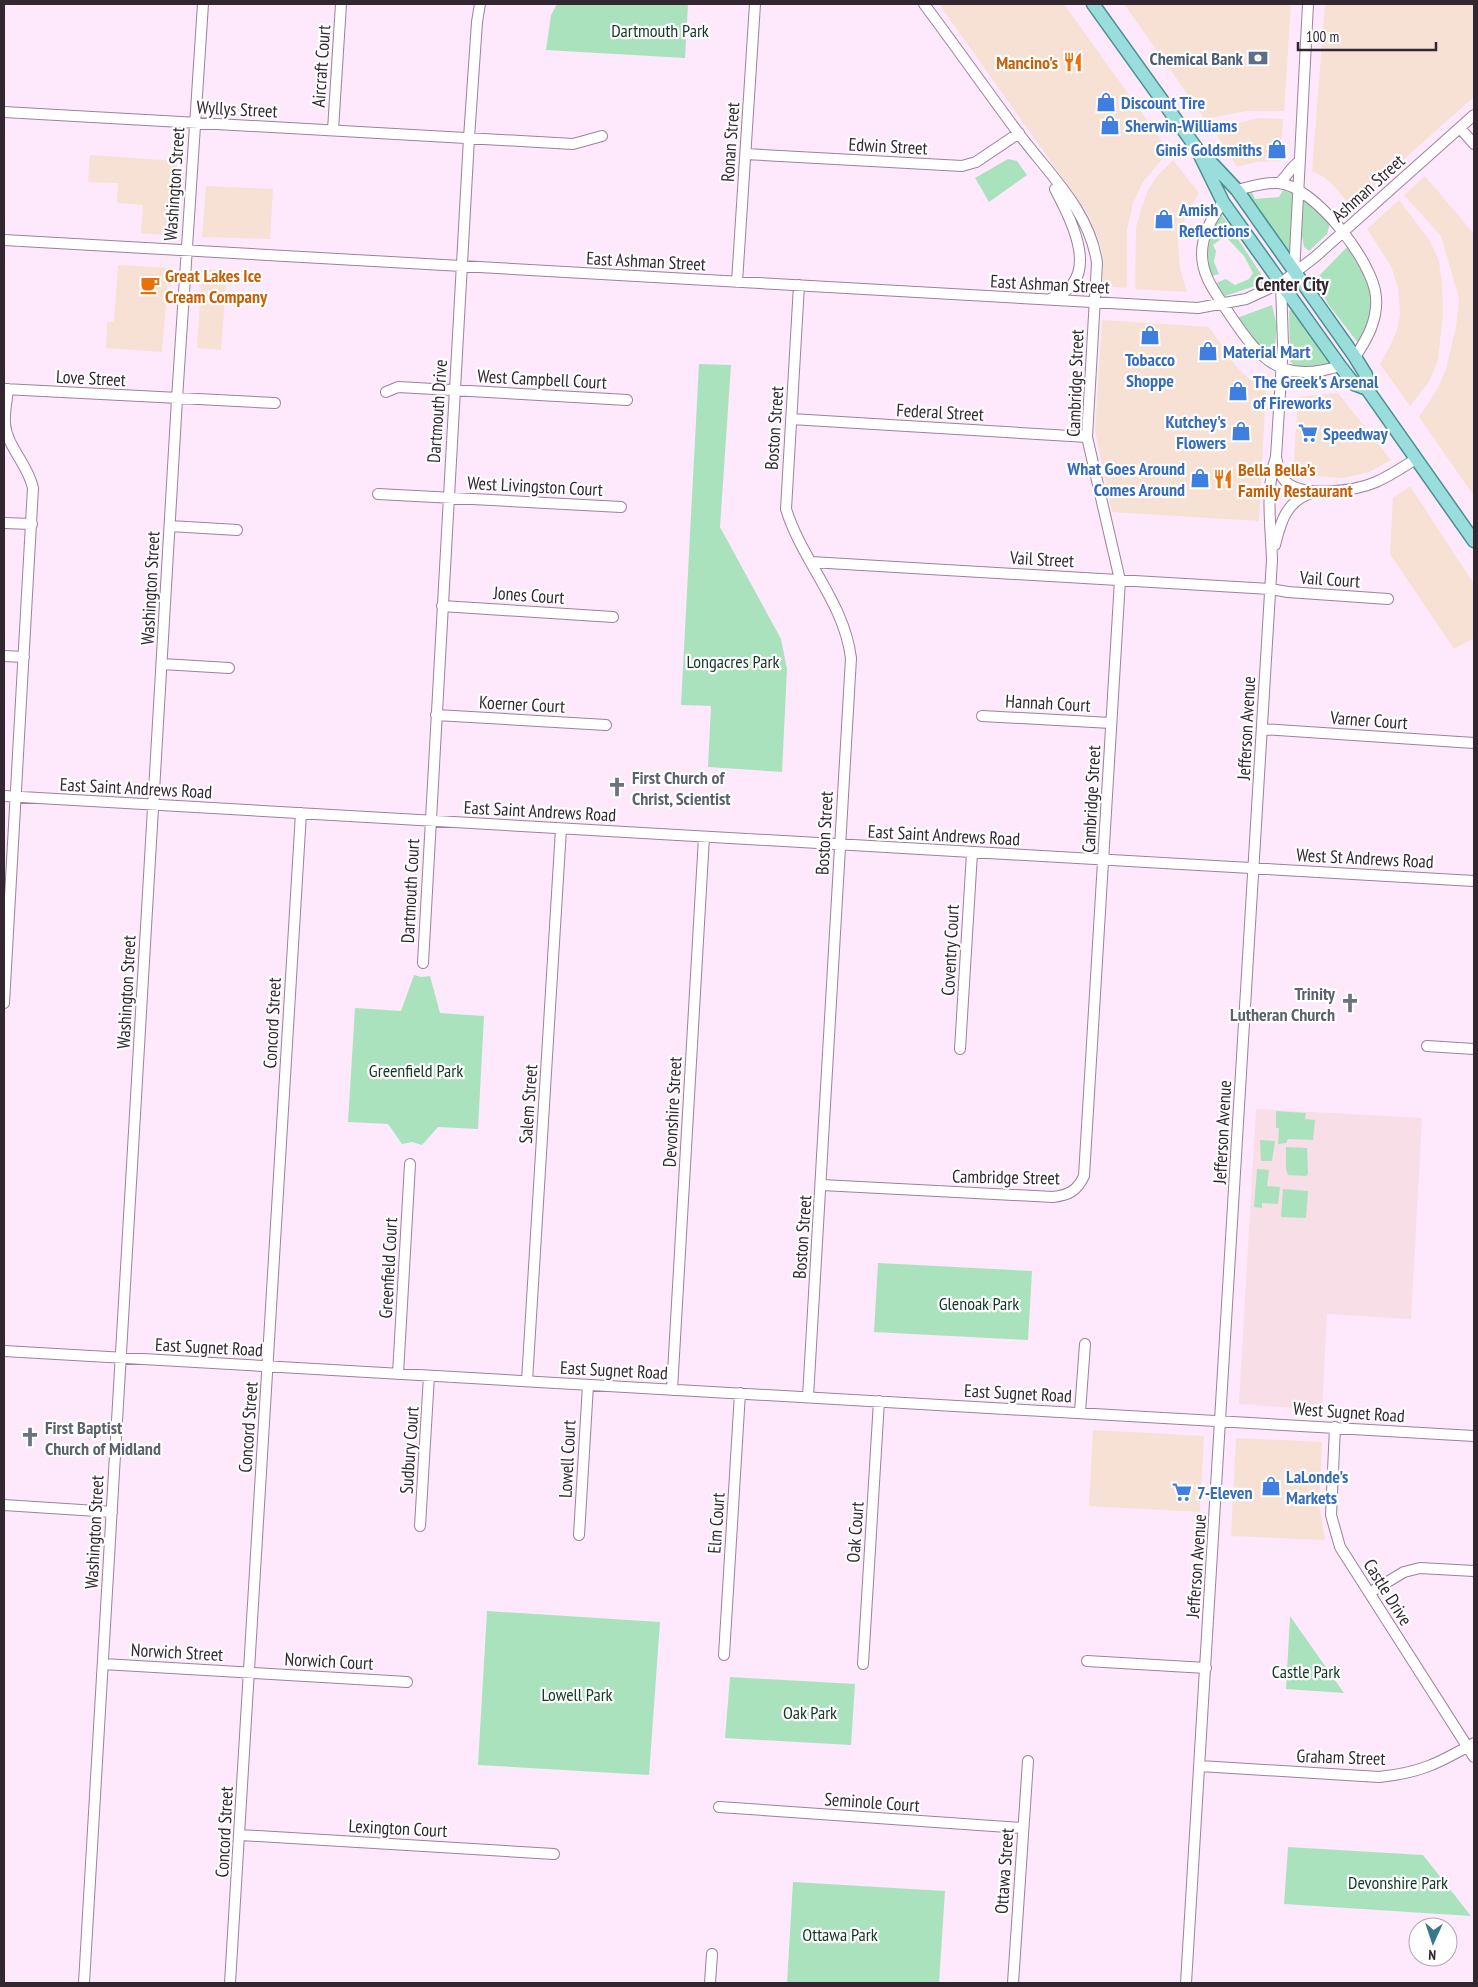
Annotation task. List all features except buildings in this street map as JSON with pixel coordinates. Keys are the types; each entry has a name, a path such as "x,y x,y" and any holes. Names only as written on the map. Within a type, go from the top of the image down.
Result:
{"main road":[{"path":"1093,4 1197,149 1237,190 1355,357 1366,375 1367,389 1474,540"},
{"path":"1197,149 1223,202 1340,366 1354,384 1367,389"}],"street":[{"name":"Washington Street","path":"84,1983 177,399 203,4"},
{"name":"Aircraft Court","path":"333,130 341,4"},
{"name":"Dartmouth Drive","path":"429,821 456,390 469,138 477,22 480,4"},
{"name":"Ronan Street","path":"737,282 755,4"},
{"name":"Cambridge Street","path":"822,1185 1053,1197 1068,1195 1079,1187 1084,1176 1120,580 1087,437 1097,263 1092,237 1077,208 1046,170 924,4"},
{"path":"1294,273 1308,4"},
{"name":"Wyllys Street","path":"4,112 573,144 602,136"},
{"name":"Ashman Street","path":"1281,283 1342,232 1474,115"},
{"path":"1460,128 1474,144"},
{"name":"Edwin Street","path":"746,154 962,166 976,162 1019,133"},
{"path":"1237,190 1279,182 1286,178 1294,164 1299,162"},
{"name":"Cambridge Street","path":"1046,170 1071,223 1078,248 1080,268 1076,281 1071,288 1048,300"},
{"path":"1279,182 1299,189 1326,212 1362,261 1373,281 1376,310 1372,328 1355,357"},
{"path":"1223,202 1206,228 1202,254 1209,282 1223,305 1258,354 1282,368 1312,372 1340,366"},
{"name":"East Ashman Street","path":"4,240 1180,308 1223,305 1246,300 1281,283"},
{"name":"Jefferson Avenue","path":"1186,1983 1222,1420 1272,560 1270,507 1272,468 1276,457 1284,327 1281,283"},
{"name":"Boston Street","path":"799,285 786,509 792,528 844,624 851,658 822,1185 808,1397"},
{"name":"West Campbell Court","path":"386,392 398,387 626,400"},
{"path":"4,1003 32,524 31,477 11,443 5,424 6,389"},
{"name":"Love Street","path":"6,389 275,403"},
{"name":"Federal Street","path":"791,419 1087,437"},
{"path":"1276,457 1281,476 1288,483 1303,489 1325,491"},
{"path":"1272,560 1280,526 1290,505 1303,496 1370,485 1388,477 1416,459"},
{"name":"West Livingston Court","path":"378,494 621,507"},
{"path":"4,523 32,524"},
{"path":"170,526 237,530"},
{"name":"Vail Street","path":"811,562 1270,589"},
{"name":"Vail Court","path":"1270,589 1388,599"},
{"name":"Jones Court","path":"442,606 613,617"},
{"path":"4,656 24,657"},
{"path":"162,664 229,668"},
{"name":"Koerner Court","path":"436,715 606,725"},
{"name":"Hannah Court","path":"982,716 1111,723"},
{"name":"Varner Court","path":"1262,730 1474,743"},
{"name":"East Saint Andrews Road","path":"4,796 1254,868"},
{"name":"Concord Street","path":"230,1983 301,813"},
{"name":"Dartmouth Court","path":"422,963 429,821"},
{"name":"Salem Street","path":"527,1381 561,828"},
{"name":"Devonshire Street","path":"672,1390 704,837"},
{"name":"Coventry Court","path":"960,1049 972,853"},
{"name":"West St Andrews Road","path":"1254,868 1474,881"},
{"path":"1427,1046 1474,1049"},
{"name":"Greenfield Court","path":"398,1374 410,1164"},
{"path":"1080,1412 1085,1344"},
{"name":"East Sugnet Road","path":"4,1351 1222,1420"},
{"name":"Sudbury Court","path":"420,1526 429,1376"},
{"name":"Lowell Court","path":"579,1535 588,1385"},
{"name":"Elm Court","path":"724,1656 740,1393"},
{"name":"Oak Court","path":"863,1664 879,1401"},
{"name":"West Sugnet Road","path":"1222,1420 1474,1436"},
{"name":"Castle Drive","path":"1335,1428 1330,1500 1332,1522 1340,1547 1471,1745 1474,1757"},
{"path":"4,1505 112,1512"},
{"path":"1369,1593 1404,1572 1420,1568 1474,1571"},
{"path":"1087,1661 1206,1668"},
{"name":"Norwich Street","path":"103,1664 249,1673"},
{"name":"Norwich Court","path":"249,1673 407,1682"},
{"name":"Graham Street","path":"1200,1766 1379,1777 1407,1774 1434,1765 1471,1745"},
{"name":"Ottawa Street","path":"1013,1983 1028,1761"},
{"name":"Seminole Court","path":"719,1807 1023,1828"},
{"name":"Lexington Court","path":"240,1835 554,1854"},
{"path":"710,1983 712,1954"}],"shaded area":[{"path":"939,4 1064,4 1169,151 1143,182 1133,203 1127,230 1127,288 1103,286 1103,256 1099,240 1088,214"},
{"path":"1124,4 1291,4 1284,111 1246,111 1205,119"},
{"path":"1325,4 1474,4 1474,97 1351,206 1333,185 1324,177 1312,171"},
{"path":"1259,118 1283,119 1281,161 1256,162 1237,167 1213,129"},
{"path":"90,155 177,161 172,236 141,233 143,205 117,203 118,183 88,182"},
{"path":"1173,160 1199,193 1186,215 1178,241 1180,268 1187,292 1135,289 1136,228 1141,209 1148,190 1157,176"},
{"path":"1425,176 1474,234 1474,496 1419,417 1438,388 1446,369 1456,327 1459,298 1441,236 1404,195"},
{"path":"206,186 273,189 270,239 202,237"},
{"path":"1399,200 1430,241 1439,261 1442,284 1443,312 1438,360 1429,382 1410,406 1380,364 1397,329 1400,314 1398,288 1391,266 1367,229"},
{"path":"118,265 169,268 162,352 106,348 107,322 114,322"},
{"path":"202,269 227,271 221,350 197,348"},
{"path":"1102,320 1209,327 1236,366 1248,378 1266,388 1259,521 1112,512 1095,431"},
{"path":"1338,393 1391,460 1369,472 1344,478 1293,475 1298,397"},
{"path":"1410,486 1474,584 1474,638 1454,649 1390,554 1393,498"},
{"path":"1256,1109 1422,1118 1411,1319 1327,1314 1322,1410 1239,1404"},
{"path":"1093,1430 1204,1436 1200,1512 1089,1506"},
{"path":"1236,1438 1322,1442 1319,1505 1325,1540 1231,1536"}],"green space":[{"name":"Dartmouth Park","path":"557,4 688,4 685,58 546,50 551,15"},
{"path":"1008,159 1017,161 1027,175 989,202 975,178"},
{"path":"1283,190 1292,194 1295,201 1292,252 1289,254 1247,194 1252,192 1255,199 1279,197"},
{"path":"1304,198 1330,223 1327,234 1309,251 1304,247 1301,231"},
{"path":"1220,214 1265,280 1264,283 1225,296 1221,295 1216,286 1218,282 1226,279 1235,285 1249,279 1253,273 1244,256 1225,236 1213,245 1216,251 1214,262 1219,274 1211,276 1208,258 1210,237"},
{"path":"1347,247 1364,274 1371,294 1371,315 1358,343 1328,304 1315,280"},
{"path":"1272,305 1277,326 1274,359 1258,346 1237,318"},
{"path":"1292,309 1332,364 1315,368 1304,368 1294,365 1290,361 1289,311"},
{"name":"Longacres Park","path":"699,364 731,365 720,527 781,639 787,669 782,772 708,767 711,706 681,705"},
{"name":"Greenfield Park","path":"414,975 421,977 430,976 440,1013 484,1016 478,1129 438,1127 422,1145 412,1142 402,1144 388,1124 348,1122 355,1008 401,1011"},
{"path":"1276,1111 1306,1113 1305,1119 1315,1120 1313,1140 1288,1139 1286,1143 1278,1144 1279,1128 1276,1128"},
{"path":"1260,1140 1275,1141 1272,1161 1261,1161"},
{"path":"1286,1147 1307,1148 1308,1174 1306,1176 1288,1175 1286,1169"},
{"path":"1257,1169 1269,1170 1267,1186 1280,1187 1278,1204 1262,1203 1262,1208 1254,1207"},
{"path":"1283,1189 1308,1191 1306,1218 1281,1217"},
{"name":"Glenoak Park","path":"878,1263 1032,1271 1028,1340 874,1332"},
{"name":"Lowell Park","path":"487,1611 660,1622 649,1775 478,1765"},
{"name":"Castle Park","path":"1290,1616 1344,1693 1286,1689"},
{"name":"Oak Park","path":"730,1677 855,1684 851,1745 725,1738"},
{"name":"Devonshire Park","path":"1288,1847 1423,1855 1471,1916 1284,1904"},
{"name":"Ottawa Park","path":"793,1882 945,1891 939,1983 787,1983"}],"place":[{"name":"Chemical Bank","path":"1258,58"},
{"name":"Mancino's","path":"1073,62"},
{"name":"Discount Tire","path":"1106,102"},
{"name":"Sherwin-Williams","path":"1110,125"},
{"name":"Ginis Goldsmiths","path":"1277,149"},
{"name":"Amish Reflections","path":"1164,219"},
{"name":"Great Lakes Ice Cream Company","path":"150,285"},
{"name":"Tobacco Shoppe","path":"1150,335"},
{"name":"Material Mart","path":"1208,351"},
{"name":"The Greek's Arsenal of Fireworks","path":"1238,391"},
{"name":"Kutchey's Flowers","path":"1241,431"},
{"name":"Speedway","path":"1308,433"},
{"name":"What Goes Around Comes Around","path":"1200,478"},
{"name":"Bella Bella's Family Restaurant","path":"1223,479"},
{"name":"First Church of Christ, Scientist","path":"617,787"},
{"name":"Trinity Lutheran Church","path":"1350,1003"},
{"name":"First Baptist Church of Midland","path":"30,1437"},
{"name":"LaLonde's Markets","path":"1271,1486"},
{"name":"7-Eleven","path":"1182,1492"}],"district":[{"name":"Center City","path":"1292,284"}]}
